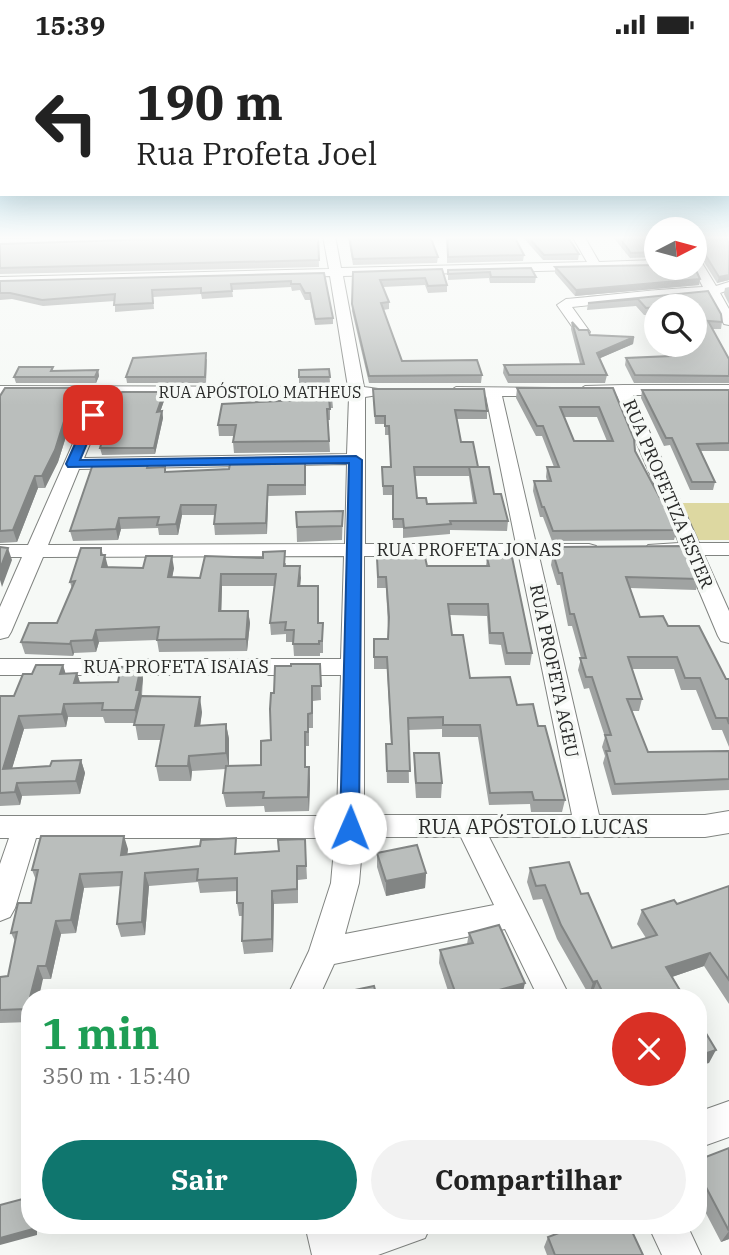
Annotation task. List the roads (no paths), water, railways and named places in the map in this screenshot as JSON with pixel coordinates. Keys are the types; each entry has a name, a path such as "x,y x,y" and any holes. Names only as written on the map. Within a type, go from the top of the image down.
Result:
{"street":[{"path":"307,989 324,952 345,883 350,828 357,392 340,292"},
{"path":"583,332 564,305 566,303 672,292"},
{"path":"713,292 729,321"},
{"name":"RUA PROFETIZA ESTER","path":"623,390 729,636"},
{"path":"439,392 729,390"},
{"name":"RUA APÓSTOLO MATHEUS","path":"0,391 384,392"},
{"path":"0,632 104,391"},
{"name":"RUA PROFETA AGEU","path":"493,391 588,827"},
{"path":"72,464 356,460"},
{"name":"RUA PROFETA JONAS","path":"0,551 610,549"},
{"path":"637,549 729,549"},
{"name":"RUA PROFETA ISAIAS","path":"0,667 352,667"},
{"name":"RUA APÓSTOLO LUCAS","path":"13,827 588,827 705,826 729,823"},
{"path":"0,908 13,827"},
{"path":"470,827 550,989"},
{"path":"324,952 513,914"},
{"path":"707,1128 729,1119"},
{"path":"329,1244 373,1234"},
{"path":"672,1234 682,1255"}]}
